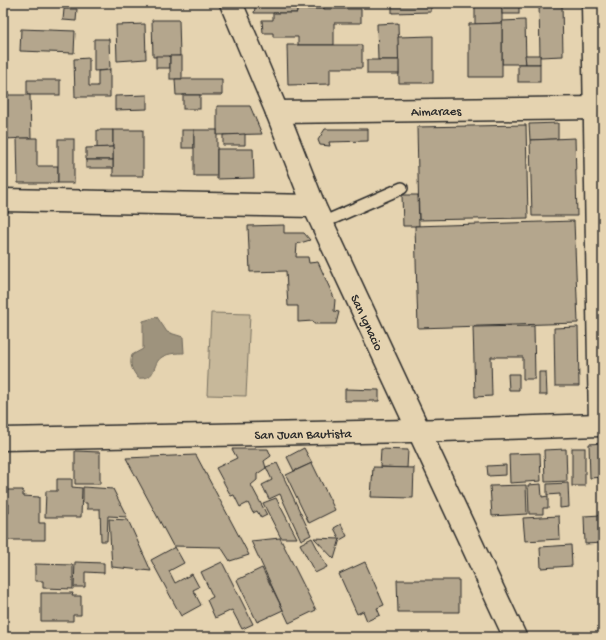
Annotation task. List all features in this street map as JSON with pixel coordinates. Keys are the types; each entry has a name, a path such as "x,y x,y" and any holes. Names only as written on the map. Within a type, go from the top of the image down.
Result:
{"street":[{"name":"San Ignacio","path":"231,3 318,214 515,637"},
{"path":"593,3 602,425"},
{"name":"Aimaraes","path":"277,112 596,108"},
{"path":"3,200 318,214"},
{"name":"San Juan Bautista","path":"3,439 602,425"}],"lane":[{"path":"318,214 402,188"}],"shaded area":[{"path":"211,313 250,314 246,396 207,395"},
{"path":"157,317 167,332 183,337 184,353 170,354 162,357 156,364 149,377 138,378 132,367 132,355 143,349 143,321"}],"building":[{"path":"256,3 324,3 324,9 297,9 297,13 254,13"},
{"path":"392,3 431,3 431,12 392,13"},
{"path":"475,3 502,3 502,23 475,24"},
{"path":"502,3 519,3 519,14 502,14"},
{"path":"539,3 562,3 563,56 540,57"},
{"path":"64,9 77,9 76,21 63,20"},
{"path":"297,9 361,9 361,23 334,23 334,45 298,45 298,37 273,37 273,33 263,33 262,20 273,20 273,13 297,13"},
{"path":"152,20 179,20 180,56 153,57"},
{"path":"525,20 526,64 502,64 502,21"},
{"path":"398,23 399,60 378,60 377,24"},
{"path":"502,23 502,77 469,77 469,24"},
{"path":"145,24 146,59 117,61 116,25"},
{"path":"21,29 75,31 74,53 20,51"},
{"path":"433,36 433,83 399,83 398,37"},
{"path":"94,39 109,39 110,70 94,71"},
{"path":"287,45 362,45 362,68 330,68 330,84 288,85"},
{"path":"525,55 540,55 540,64 526,64"},
{"path":"156,56 170,56 170,68 156,68"},
{"path":"170,56 182,56 182,79 170,79"},
{"path":"89,58 89,86 98,86 98,71 110,70 110,97 75,97 74,59"},
{"path":"367,60 399,60 399,74 367,74"},
{"path":"518,64 540,64 540,82 518,82"},
{"path":"175,79 222,79 222,95 176,95"},
{"path":"27,80 60,80 60,95 27,95"},
{"path":"3,95 30,95 31,138 3,139"},
{"path":"147,95 147,109 115,110 115,96"},
{"path":"183,95 200,95 200,109 183,109"},
{"path":"217,106 250,106 262,134 217,135"},
{"path":"558,123 558,139 530,140 529,124"},
{"path":"526,125 528,218 419,220 417,127"},
{"path":"325,129 368,129 368,141 329,142 330,146 320,145 318,140"},
{"path":"97,130 113,130 113,147 97,148"},
{"path":"113,130 143,130 143,176 113,176"},
{"path":"182,130 194,130 194,148 182,148"},
{"path":"194,130 217,130 217,176 194,176"},
{"path":"245,134 245,145 223,145 223,135"},
{"path":"17,138 37,138 37,166 58,166 58,183 18,183"},
{"path":"575,138 577,216 532,216 530,140"},
{"path":"58,139 74,139 74,183 58,183"},
{"path":"113,147 113,160 86,160 86,148"},
{"path":"217,149 253,149 254,178 217,179"},
{"path":"86,160 113,160 113,168 86,168"},
{"path":"402,195 418,195 419,226 403,226"},
{"path":"574,221 578,323 418,328 415,226"},
{"path":"284,225 284,233 304,233 310,240 297,244 296,257 308,257 309,263 318,262 335,300 334,311 339,312 336,324 314,324 313,321 298,322 298,306 288,306 286,271 250,272 248,226"},
{"path":"534,326 535,379 523,379 523,357 491,357 492,396 475,397 473,327"},
{"path":"578,327 579,386 555,386 554,328"},
{"path":"539,372 546,372 547,395 539,395"},
{"path":"508,374 519,374 519,390 509,390"},
{"path":"345,389 379,390 379,401 345,401"},
{"path":"603,443 603,477 590,478 589,444"},
{"path":"304,448 312,463 294,471 287,457"},
{"path":"572,448 585,448 585,486 572,486"},
{"path":"232,449 268,449 271,456 264,461 266,468 257,474 257,480 251,485 267,515 261,518 257,511 253,513 248,503 240,507 234,495 231,496 216,468 237,458"},
{"path":"381,449 408,450 407,468 380,467"},
{"path":"566,449 567,481 545,482 544,450"},
{"path":"75,451 100,452 100,484 75,484"},
{"path":"540,453 541,481 510,483 509,454"},
{"path":"196,455 249,555 230,561 221,547 173,546 126,458"},
{"path":"277,463 311,535 301,540 280,494 269,499 262,485 272,480 266,467"},
{"path":"312,463 335,510 309,523 286,475"},
{"path":"506,465 506,475 488,476 487,466"},
{"path":"373,467 414,468 413,498 371,497"},
{"path":"57,479 72,479 72,487 82,488 81,517 45,517 46,491 57,491"},
{"path":"568,483 569,507 560,508 560,494 547,495 547,484"},
{"path":"541,484 542,497 548,496 548,508 543,508 543,514 529,514 528,485"},
{"path":"526,485 527,514 492,516 490,486"},
{"path":"83,487 113,489 127,517 108,516 107,541 101,541 100,509 87,509 87,503 83,503"},
{"path":"3,490 23,490 23,496 39,497 39,523 45,523 45,540 3,540 3,512 9,513 9,504 3,504"},
{"path":"276,498 297,538 281,538 263,503"},
{"path":"601,515 603,543 585,544 584,516"},
{"path":"559,516 560,539 525,541 523,518"},
{"path":"109,519 128,520 151,571 112,567"},
{"path":"341,524 347,536 340,540 334,528"},
{"path":"280,538 316,610 289,623 251,541"},
{"path":"312,538 327,567 315,573 300,544"},
{"path":"314,538 340,539 334,559"},
{"path":"571,545 572,566 541,568 540,547"},
{"path":"175,547 184,563 169,571 175,583 192,574 199,587 193,590 201,605 181,616 151,560"},
{"path":"75,562 104,563 104,573 85,572 85,587 74,587"},
{"path":"222,562 253,624 242,629 232,610 215,618 207,600 213,597 201,572"},
{"path":"365,562 384,605 377,608 380,615 367,621 363,611 357,614 339,574"},
{"path":"35,564 73,565 73,589 43,588 43,581 35,581"},
{"path":"262,568 283,610 257,622 237,580"},
{"path":"397,580 459,580 459,612 398,612"},
{"path":"41,593 73,593 72,596 81,596 81,615 73,615 73,621 41,621"}]}
